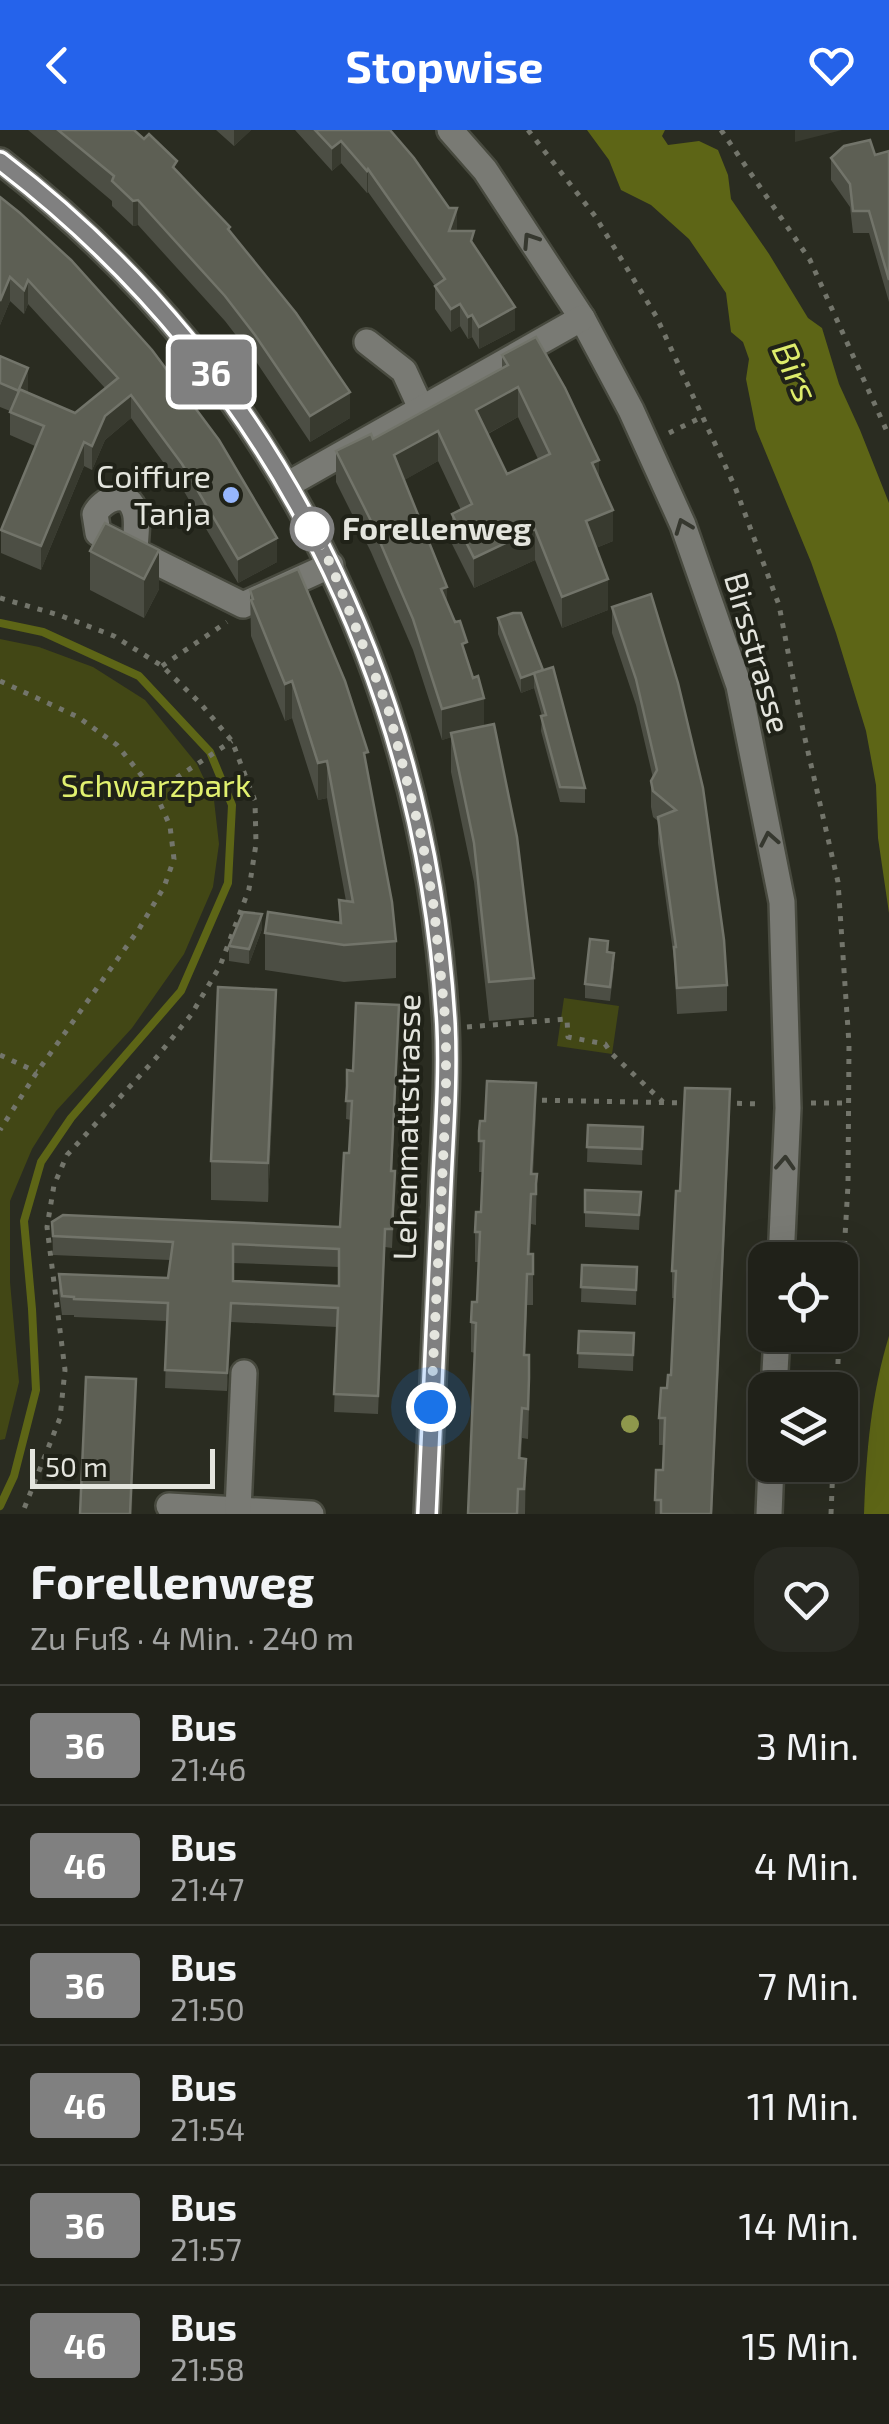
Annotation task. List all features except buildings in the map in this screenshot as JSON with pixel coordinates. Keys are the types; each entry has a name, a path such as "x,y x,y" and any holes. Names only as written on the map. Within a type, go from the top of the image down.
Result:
{"street":[{"name":"Birsstrasse","path":"450,130 485,170 582,318 632,410 683,524 738,686 782,902 788,1108 781,1242"},
{"name":"Lehenmattstrasse","path":"0,161 52,202 147,296 206,366 287,485 331,565 388,708 422,839 434,908 446,1026 427,1514"},
{"path":"287,485 582,318"},
{"path":"367,342 404,371 420,408"},
{"path":"135,552 243,605 331,565"},
{"path":"238,1510 244,1373"},
{"path":"769,1514 770,1482"},
{"path":"169,1506 311,1514"}],"path":[{"path":"721,130 810,260 889,436"},
{"path":"666,434 702,417"},
{"path":"0,598 114,636 162,666 232,741 255,801 256,844 249,888 220,966 191,1015 67,1155 54,1185 47,1227 65,1370 60,1418 22,1514"},
{"path":"162,666 228,621 243,605"},
{"path":"0,681 78,718 116,745 155,792 170,826 174,859 164,886 138,929 0,1130"},
{"path":"155,792 232,741"},
{"path":"464,1028 567,1018 568,1037 605,1044 663,1102"},
{"path":"0,1055 37,1072"},
{"path":"516,1100 698,1103"},
{"path":"716,1103 769,1104"},
{"path":"813,1103 848,1103"},
{"path":"831,1514 833,1482"}],"green space":[{"name":"Schwarzpark","path":"0,639 39,647 93,667 145,700 197,764 214,800 219,844 213,887 184,954 132,1028 56,1111 32,1149 10,1201 10,1282 19,1382 5,1439 0,1440"},
{"path":"564,998 619,1006 612,1054 557,1046"}],"water":[{"name":"Birs","path":"587,130 665,130 662,136 668,145 699,141 718,150 728,175 731,199 808,318 822,328 839,384 889,503 889,913 878,838 876,785 866,731 811,562 756,429 746,379 749,359 743,342 731,332 726,293 689,239 651,205 621,190 609,160"},
{"path":"889,1336 889,1514 864,1514 870,1424"}],"waterway":[{"path":"0,623 43,632 139,676 210,752 232,805 228,883 181,991 71,1118 41,1162 24,1221 36,1390 14,1476 0,1506"}],"bus line":[{"name":"36","path":"0,161 86,234 147,296 206,366 276,467 331,565 388,708 422,839 434,908 446,1026 427,1514"}],"place":[{"name":"Coiffure Tanja","path":"231,495"},
{"name":"Forellenweg","path":"312,529"}],"route":[{"path":"312,529 331,565 388,708 408,778 434,908 446,1026 446,1100 431,1407"}]}
